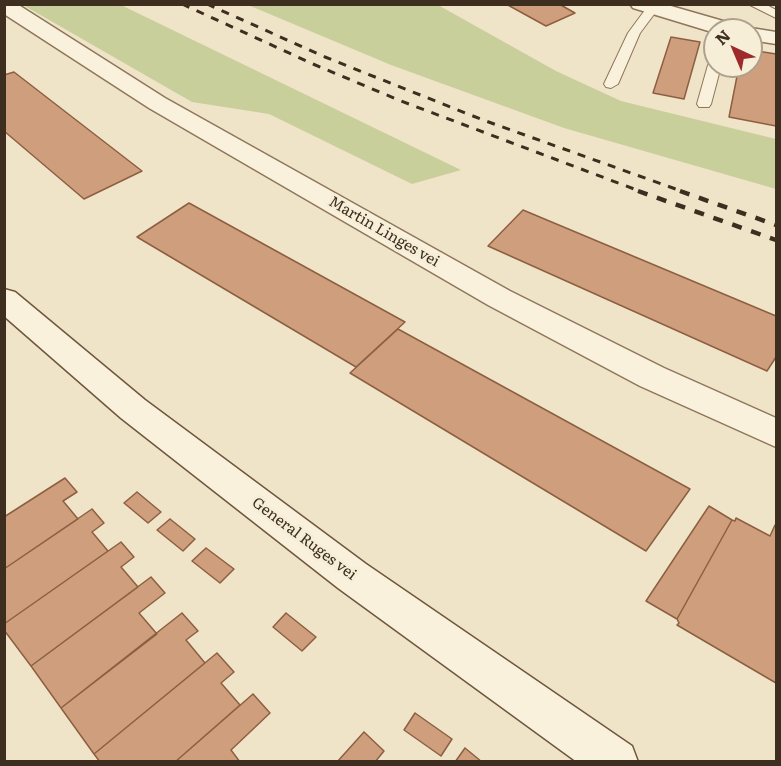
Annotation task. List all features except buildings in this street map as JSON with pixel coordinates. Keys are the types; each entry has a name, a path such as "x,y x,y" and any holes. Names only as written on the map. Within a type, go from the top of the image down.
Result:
{"street":[{"name":"Martin Linges vei","path":"4,5 157,103 499,298 652,377 777,434"},
{"path":"646,7 703,23"},
{"name":"General Ruges vei","path":"4,299 133,409 342,568 616,762"}],"lane":[{"path":"754,4 777,14"},
{"path":"611,84 646,7"},
{"path":"704,104 711,78"}],"green space":[{"path":"23,5 121,5 461,170 412,184 269,114 192,102"},
{"path":"248,5 438,5 556,71 621,101 776,139 776,189 564,128 391,65"}],"railway":[{"path":"182,4 313,64 401,101 642,192"},
{"path":"207,4 325,57 483,120 684,192"},
{"path":"638,191 776,240"},
{"path":"680,191 776,225"}]}
